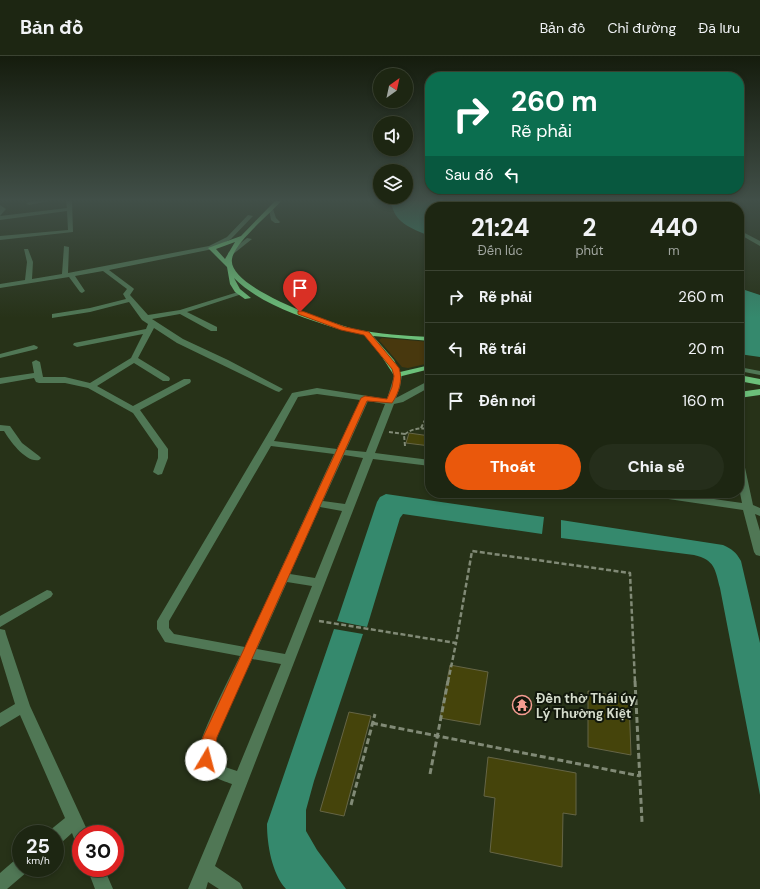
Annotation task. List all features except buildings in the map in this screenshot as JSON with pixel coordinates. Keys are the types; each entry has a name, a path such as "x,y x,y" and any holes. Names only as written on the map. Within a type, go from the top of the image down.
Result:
{"main road":[{"path":"211,248 241,240"},
{"path":"245,240 230,254 229,268 232,283 246,298"},
{"path":"211,248 236,278 256,293 343,329 367,334 425,339"},
{"path":"367,334 391,362 398,376 425,368"},
{"path":"744,379 760,382"},
{"path":"744,394 760,392"}],"street":[{"path":"0,286 104,269 189,251 211,248 226,240"},
{"path":"66,247 68,275 82,291"},
{"path":"26,250 30,262 28,282"},
{"path":"104,269 130,290 126,294 148,324 180,342 225,362 279,389"},
{"path":"77,345 148,324 240,293"},
{"path":"55,316 97,309 130,300"},
{"path":"180,312 214,329"},
{"path":"91,386 134,359 148,324"},
{"path":"0,356 34,347"},
{"path":"134,359 166,379"},
{"path":"36,362 38,380 65,380 91,386 130,409 135,409 187,382"},
{"path":"744,370 760,372"},
{"path":"0,381 37,375"},
{"path":"197,889 206,870 396,387 398,376"},
{"path":"289,660 170,638 163,629 163,621 295,395 317,391 390,402 400,400 425,386"},
{"path":"241,779 223,773 208,764 205,755 210,737 365,398"},
{"path":"135,409 163,449 163,458 158,472"},
{"path":"0,428 7,428 18,445 36,458"},
{"path":"268,443 425,462"},
{"path":"744,487 760,552"},
{"path":"684,498 748,507 760,512"},
{"path":"316,503 348,508"},
{"path":"283,577 319,583"},
{"path":"0,622 47,594"},
{"path":"0,634 23,706 77,825"},
{"path":"0,721 23,706"},
{"path":"64,829 75,820"},
{"path":"206,870 234,889"},
{"path":"0,884 12,874"},
{"path":"99,877 104,889"}],"path":[{"path":"421,428 425,420"},
{"path":"388,432 405,434 414,429 425,428"},
{"path":"405,434 403,439 405,446"},
{"path":"430,774 456,643 472,551 630,573 642,822"},
{"path":"319,621 456,643"},
{"path":"351,805 375,714"},
{"path":"372,723 640,776"}],"shaded area":[{"path":"744,290 760,295 760,357 744,355"},
{"path":"382,338 425,342 425,364 408,368 402,367 379,340"},
{"path":"386,494 544,517 542,534 403,514 400,518 367,627 337,621 377,502 380,497"},
{"path":"561,520 723,545 731,549 737,555 741,561 760,643 760,795 720,588 713,566 701,557 694,555 561,538"},
{"path":"334,629 363,634 314,781 306,810 306,831 317,850 346,889 286,889 277,875 271,858 267,824"}],"place":[{"name":"Đền thờ Thái úy Lý Thường Kiệt","path":"522,705"}],"route":[{"path":"206,760 205,755 210,737 365,398 390,402 396,387 398,376 395,368 367,334 343,329 300,312"}]}
